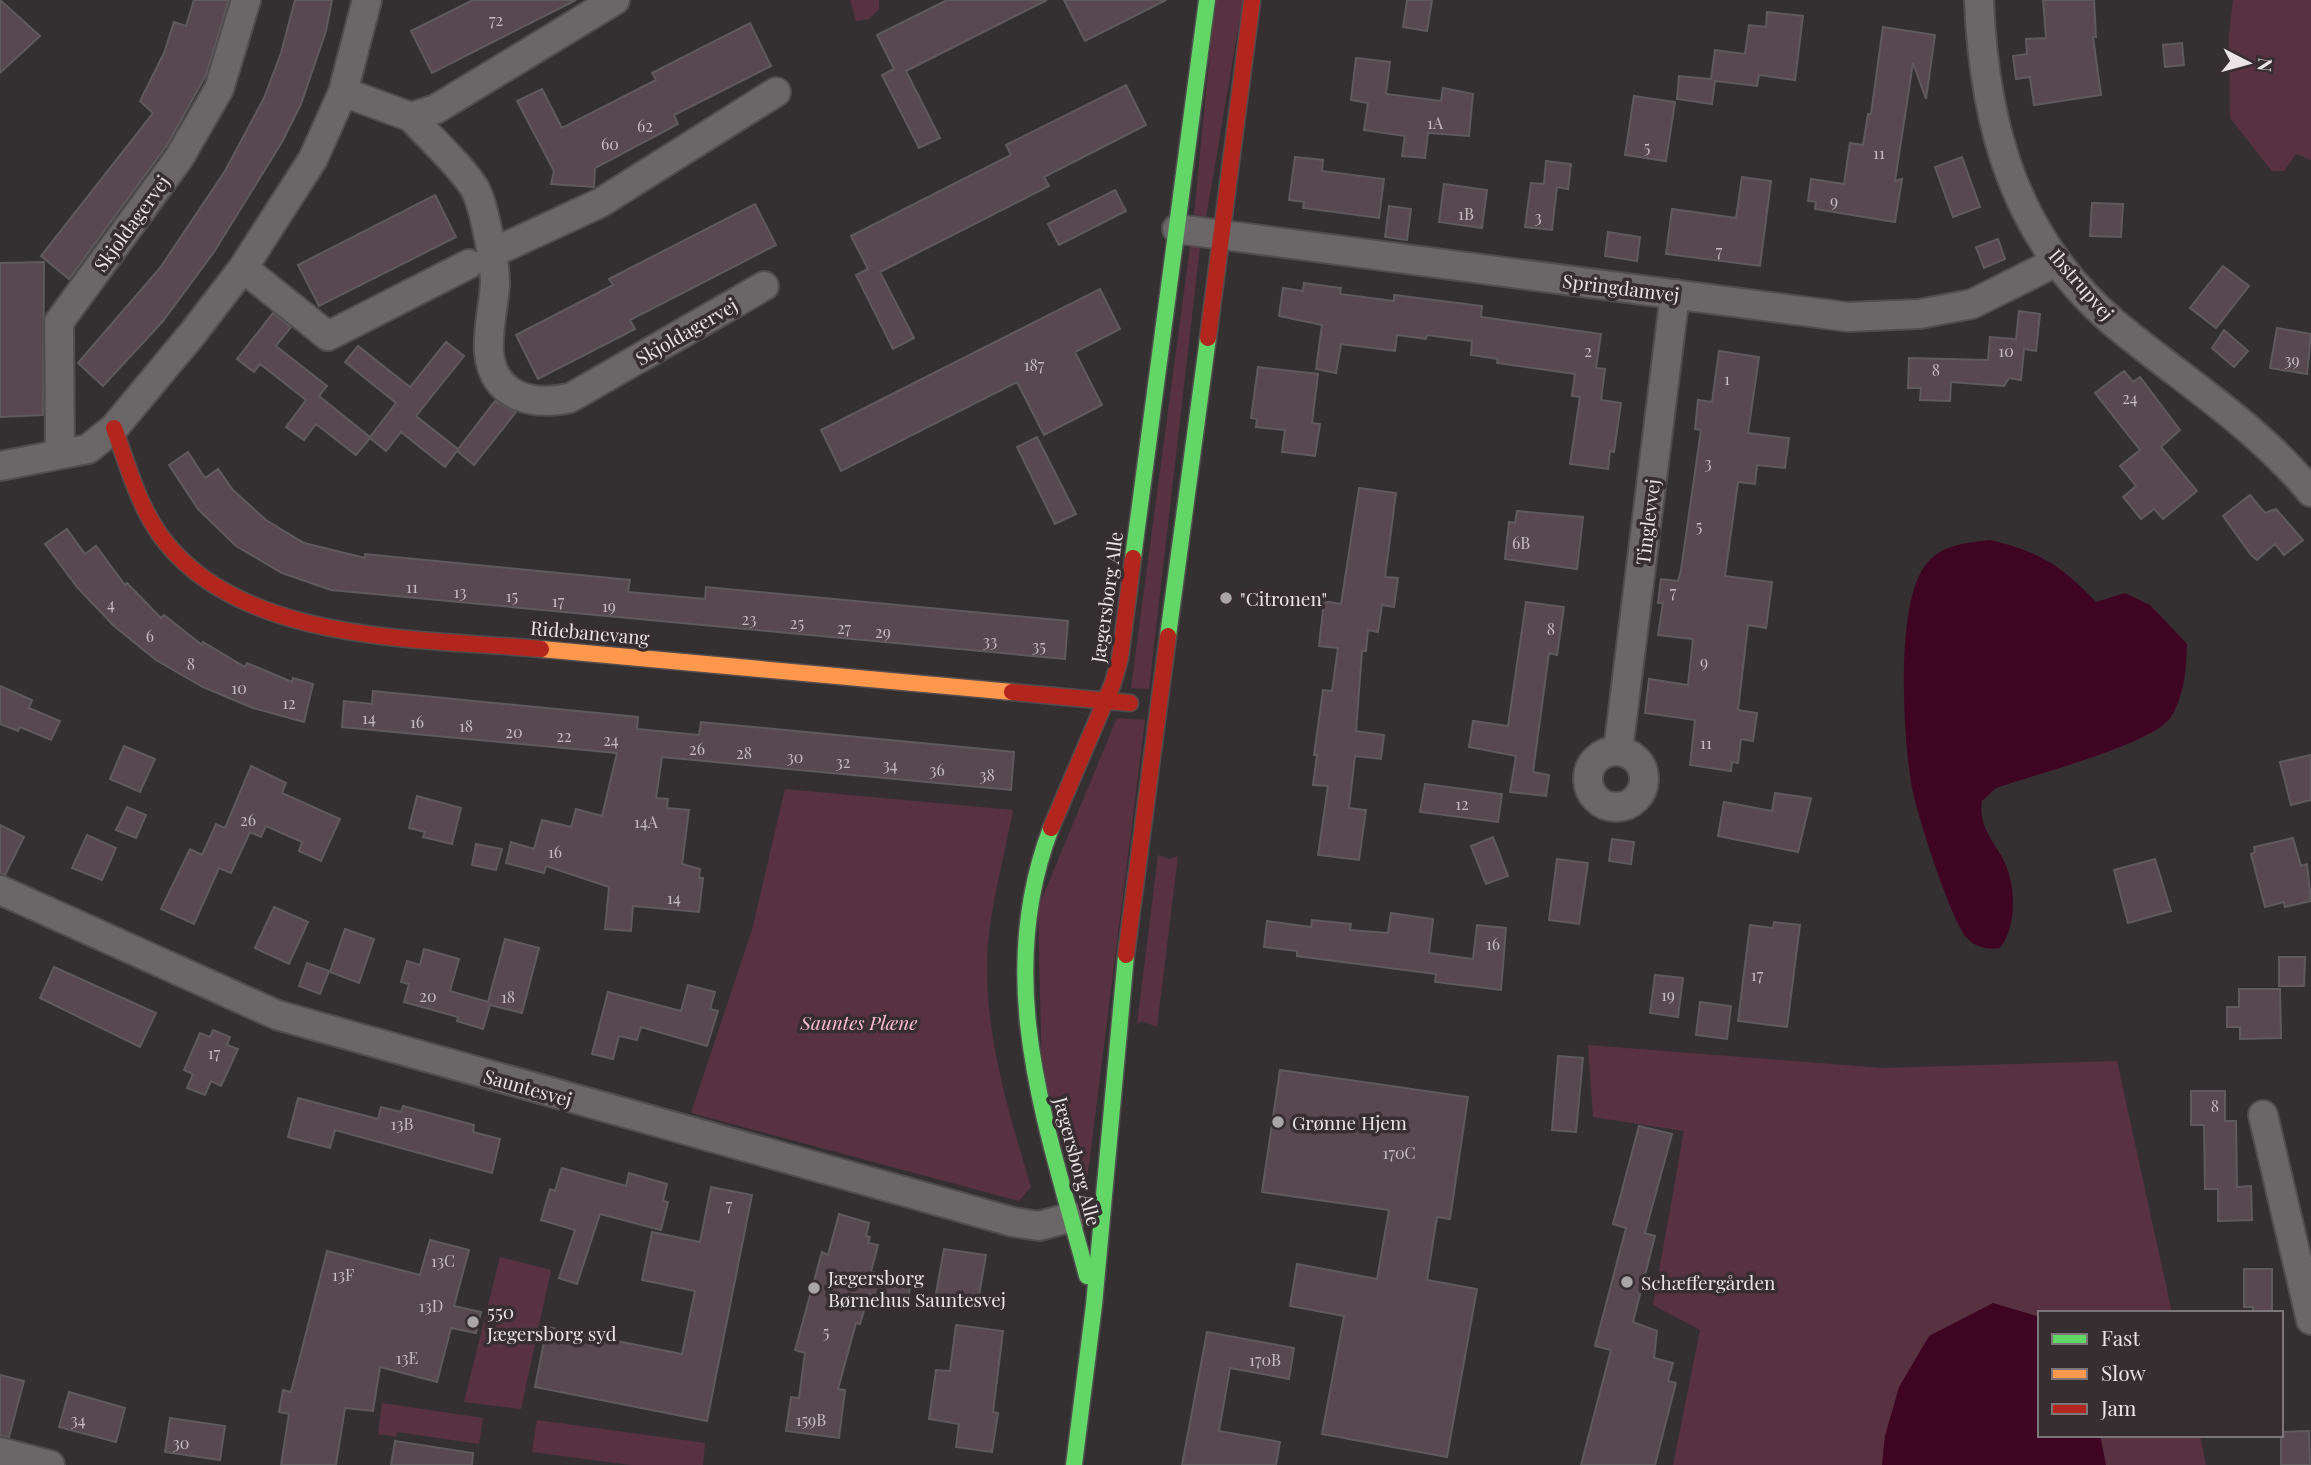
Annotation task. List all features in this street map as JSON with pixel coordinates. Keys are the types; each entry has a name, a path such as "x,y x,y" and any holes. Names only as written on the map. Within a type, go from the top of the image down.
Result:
{"street":[{"name":"Skjoldagervej","path":"60,453 59,322 186,147 219,89 246,0"},
{"path":"0,466 88,449 114,428 243,268 313,159 343,92 367,0"},
{"path":"411,117 436,109 615,0"},
{"name":"Jægersborg Alle","path":"1094,1305 1033,1072 1023,1008 1021,973 1028,911 1040,860 1106,701 1120,658 1207,0"},
{"name":"Jægersborg Alle","path":"1074,1465 1094,1305 1124,973 1252,0"},
{"name":"Ibstrupvej","path":"1979,0 1981,55 1993,124 2015,190 2056,262 2113,321 2242,421 2311,492"},
{"name":"Skjoldagervej","path":"343,92 411,117 475,189 480,259 495,281 489,353 495,372 508,389 523,400 545,403 569,398 764,286"},
{"path":"243,268 328,336 480,259 600,203 776,92"},
{"name":"Springdamvej","path":"1177,229 1848,317 1919,314 1972,304 2056,262"},
{"name":"Tinglevvej","path":"1618,751 1675,294"},
{"name":"Ridebanevang","path":"114,428 152,524 182,558 230,593 277,615 333,630 1159,706"},
{"name":"Sauntesvej","path":"0,890 278,1015 1013,1222 1039,1226 1072,1217"},
{"path":"2263,1115 2301,1234 2311,1320"},
{"path":"1072,1217 1101,1226"},
{"path":"0,1452 50,1465"}],"green space":[{"path":"850,0 879,0 879,9 869,19 856,21"},
{"path":"1215,0 1243,0 1206,217 1194,215"},
{"path":"2233,0 2311,0 2311,160 2296,154 2284,171 2272,171 2230,118 2229,35"},
{"path":"1190,247 1200,247 1149,689 1131,688"},
{"path":"1117,718 1145,720 1085,1196 1042,1077 1038,908"},
{"name":"Sauntes Plæne","path":"785,789 1013,810 993,905 987,963 990,1020 1000,1076 1031,1187 1019,1201 691,1113 752,930"},
{"path":"1158,855 1169,859 1178,856 1157,1027 1142,1021 1137,1024"},
{"path":"1588,1045 1882,1068 2117,1061 2172,1311 2038,1311 2038,1316 1993,1303 1885,1436 1882,1465 1673,1465 1700,1330 1653,1305 1684,1131 1593,1117"},
{"path":"500,1257 551,1270 521,1409 464,1402"},
{"path":"382,1403 483,1418 479,1444 397,1432 396,1437 378,1434"},
{"path":"537,1420 705,1443 703,1465 631,1465 532,1452"},
{"path":"2100,1437 2200,1437 2206,1465 2106,1465"}],"shaded area":[{"path":"1990,540 2023,550 2049,562 2072,578 2096,602 2125,593 2150,605 2187,644 2182,691 2171,717 2160,728 2090,758 1996,788 1982,801 1984,824 2007,867 2012,890 2010,927 2000,948 1995,949 1977,945 1966,937 1943,887 1911,782 1904,701 1906,636 1917,581 1927,563 1940,552 1956,545"},
{"path":"1993,1303 2038,1316 2038,1437 2100,1437 2106,1465 1882,1465 1885,1436 1899,1387 1929,1336"}],"building":[{"path":"0,0 40,36 0,73"},
{"path":"194,0 229,0 206,75 167,145 69,279 41,256 153,113 140,101 164,53 174,22 186,26"},
{"path":"295,0 332,0 326,31 301,104 282,142 214,252 163,321 103,386 78,363 160,268 225,171 264,98 281,53"},
{"path":"473,0 576,0 432,73 411,31"},
{"path":"947,0 1047,0 906,71 940,138 919,148 882,75 894,69 877,35"},
{"path":"1064,0 1166,0 1085,41"},
{"path":"1407,0 1432,0 1427,31 1403,27"},
{"path":"2043,0 2094,0 2096,37 2093,37 2101,95 2034,105 2030,77 2016,79 2013,56 2027,54 2026,39 2046,38"},
{"path":"1767,12 1803,16 1795,80 1759,75 1757,86 1715,81 1712,104 1677,99 1679,76 1711,79 1715,50 1745,54 1749,25 1766,27"},
{"path":"750,23 771,66 674,115 678,124 595,168 594,187 551,184 554,171 517,101 542,89 562,128 656,80 652,73"},
{"path":"1883,27 1935,35 1926,99 1913,63 1895,181 1902,179 1895,222 1815,209 1816,202 1808,201 1811,179 1844,184 1850,143 1863,145 1868,114 1871,114"},
{"path":"2182,43 2184,65 2165,67 2163,45"},
{"path":"1356,58 1390,62 1386,94 1441,101 1443,88 1473,94 1469,136 1428,133 1425,158 1402,156 1405,136 1364,130 1368,103 1351,100"},
{"path":"1126,85 1146,125 1044,177 1049,186 880,272 914,338 893,349 856,275 868,269 851,236 1011,155 1006,145"},
{"path":"1634,96 1675,102 1666,161 1625,155"},
{"path":"1295,157 1323,160 1322,171 1384,179 1379,218 1303,208 1304,202 1289,200"},
{"path":"1962,157 1980,207 1953,217 1935,167"},
{"path":"1546,161 1571,164 1568,189 1557,187 1552,230 1525,227 1531,183 1544,184"},
{"path":"1742,177 1771,181 1760,266 1666,254 1672,209 1736,218"},
{"path":"1444,184 1487,190 1482,228 1439,222"},
{"path":"1115,190 1126,211 1059,245 1048,224"},
{"path":"435,195 456,237 319,306 298,265"},
{"path":"2092,203 2123,204 2121,237 2090,236"},
{"path":"755,204 776,245 630,320 635,329 538,379 516,335 613,285 609,279"},
{"path":"1389,206 1411,209 1407,240 1385,237"},
{"path":"1608,232 1640,237 1637,261 1605,256"},
{"path":"1998,239 2005,259 1984,268 1976,247"},
{"path":"44,262 43,415 0,417 0,263"},
{"path":"2223,266 2249,286 2216,328 2190,308"},
{"path":"1304,283 1341,288 1340,294 1394,301 1394,295 1482,306 1481,317 1601,334 1596,368 1605,369 1601,400 1621,403 1614,452 1610,451 1608,469 1570,464 1580,397 1572,396 1575,374 1497,363 1498,359 1471,355 1472,341 1427,335 1426,339 1397,335 1395,351 1341,344 1336,373 1316,369 1322,325 1279,316 1283,288 1303,291"},
{"path":"1100,289 1120,329 1075,352 1102,405 1044,435 1017,382 841,471 821,430"},
{"path":"2019,311 2040,314 2036,351 2024,349 2021,380 2009,378 2004,386 1951,382 1950,401 1920,400 1921,388 1908,388 1909,358 1988,360 1990,337 2016,339"},
{"path":"273,313 291,327 276,346 327,386 319,396 370,437 396,403 345,362 358,346 410,387 446,342 464,356 416,416 458,449 495,401 516,412 474,465 457,451 445,467 401,432 386,451 370,438 356,455 316,424 304,440 286,427 306,400 260,364 254,372 237,359"},
{"path":"2277,328 2311,334 2307,374 2270,368"},
{"path":"2224,330 2248,351 2234,367 2212,348"},
{"path":"1719,351 1759,357 1748,433 1789,438 1785,468 1757,465 1755,484 1738,482 1725,576 1772,582 1766,628 1748,625 1738,710 1757,713 1753,741 1741,739 1738,763 1732,762 1731,771 1690,765 1695,720 1645,713 1649,679 1688,685 1693,639 1658,635 1663,603 1658,603 1661,579 1678,581 1681,570 1701,430 1695,429 1698,400 1712,402"},
{"path":"1258,367 1318,374 1312,423 1320,424 1315,456 1282,452 1285,430 1256,427 1257,419 1251,418"},
{"path":"2124,371 2133,382 2140,377 2180,430 2161,447 2197,491 2163,519 2154,509 2141,519 2123,497 2136,486 2120,466 2140,450 2095,393"},
{"path":"1037,437 1076,514 1055,524 1017,447"},
{"path":"188,452 205,478 218,469 233,490 266,520 304,543 365,558 365,554 630,580 628,592 705,599 706,587 1068,621 1065,659 331,590 282,573 236,546 198,509 169,465"},
{"path":"1359,488 1396,493 1385,577 1398,578 1394,607 1382,605 1378,632 1368,630 1366,651 1362,651 1356,731 1384,735 1381,759 1355,756 1349,808 1366,810 1359,860 1318,855 1328,786 1313,785 1317,755 1314,755 1323,690 1332,691 1338,648 1319,646 1324,601 1341,604"},
{"path":"2250,495 2265,513 2276,509 2303,540 2284,555 2275,544 2257,560 2251,555 2223,516"},
{"path":"1517,511 1583,517 1577,569 1505,559 1509,522 1515,523"},
{"path":"67,529 85,554 96,546 125,585 127,583 161,618 164,615 202,645 203,642 245,667 247,663 292,682 293,678 313,684 304,722 253,708 203,687 156,660 114,626 77,587 45,544"},
{"path":"1526,602 1564,607 1557,655 1549,653 1533,772 1549,775 1546,796 1510,792 1516,756 1469,747 1473,721 1508,726"},
{"path":"0,686 32,700 29,708 60,721 51,740 20,727 18,731 0,724"},
{"path":"373,691 638,717 637,729 699,735 701,722 1014,752 1011,790 662,757 656,798 668,799 667,808 689,810 682,864 700,869 699,878 703,878 699,912 633,906 631,931 605,929 609,887 546,866 544,873 506,863 511,842 534,849 542,820 571,827 576,809 602,816 617,753 342,727 344,701 372,704"},
{"path":"124,746 155,759 140,792 110,779"},
{"path":"2311,755 2311,800 2291,805 2280,762"},
{"path":"251,766 286,783 282,793 340,819 321,861 299,851 302,842 266,826 261,837 250,832 231,873 219,868 194,924 161,909 190,849 202,855 216,824 225,828"},
{"path":"1425,784 1502,794 1498,822 1420,812"},
{"path":"1775,793 1811,798 1798,852 1718,836 1724,802 1772,811"},
{"path":"417,796 461,808 452,844 423,837 425,832 409,828"},
{"path":"127,807 146,815 136,838 116,830"},
{"path":"0,825 24,837 5,875 0,874"},
{"path":"87,835 116,848 102,880 72,868"},
{"path":"1493,837 1508,876 1486,884 1471,846"},
{"path":"2293,838 2301,866 2307,864 2311,901 2285,907 2284,902 2265,907 2251,854 2255,852 2254,847"},
{"path":"1612,839 1634,842 1631,864 1609,861"},
{"path":"476,844 502,849 496,870 472,865"},
{"path":"1557,859 1588,863 1579,924 1549,920"},
{"path":"2155,859 2171,911 2128,923 2114,870"},
{"path":"274,907 308,922 289,964 255,948"},
{"path":"1391,913 1433,919 1429,953 1473,959 1477,925 1506,928 1501,990 1435,982 1436,974 1297,956 1297,951 1264,947 1267,921 1311,927 1312,920 1351,924 1350,930 1388,933"},
{"path":"1774,922 1800,925 1787,1027 1738,1021 1750,925 1773,928"},
{"path":"345,929 374,939 359,983 330,972"},
{"path":"505,939 539,948 522,1013 490,1005 483,1029 457,1021 458,1017 404,1002 409,984 401,982 407,961 420,965 424,949 459,959 450,991 488,1002"},
{"path":"2279,957 2305,957 2304,986 2279,986"},
{"path":"307,963 329,971 320,994 299,986"},
{"path":"54,967 156,1013 140,1047 40,998"},
{"path":"1655,975 1683,978 1678,1017 1650,1013"},
{"path":"688,985 715,992 710,1009 718,1011 707,1046 641,1027 637,1040 619,1036 613,1059 592,1054 608,992 681,1011"},
{"path":"2239,989 2280,989 2281,1038 2240,1039 2240,1027 2227,1027 2227,1007 2239,1007"},
{"path":"1700,1002 1731,1006 1727,1039 1696,1035"},
{"path":"213,1030 230,1037 227,1045 238,1049 221,1086 211,1081 205,1095 187,1088 193,1074 184,1070 200,1033 210,1037"},
{"path":"1558,1056 1583,1058 1576,1132 1552,1130"},
{"path":"1280,1070 1468,1097 1450,1219 1437,1217 1427,1280 1477,1289 1447,1457 1322,1434 1344,1316 1290,1306 1297,1264 1377,1279 1389,1210 1262,1192"},
{"path":"2191,1091 2225,1091 2225,1121 2236,1121 2237,1187 2251,1186 2252,1220 2218,1221 2218,1189 2205,1189 2204,1125 2191,1125"},
{"path":"298,1098 378,1119 381,1107 401,1112 403,1106 474,1125 473,1132 500,1139 492,1173 335,1130 330,1148 288,1137"},
{"name":"Schæffergården","path":"1639,1126 1672,1134 1645,1233 1655,1236 1633,1322 1657,1331 1654,1358 1673,1363 1668,1381 1676,1383 1655,1465 1581,1465 1611,1350 1595,1346 1626,1228 1613,1224"},
{"path":"562,1168 626,1186 629,1173 667,1184 663,1201 668,1202 661,1230 600,1214 577,1284 559,1278 575,1230 541,1220 550,1189 555,1191"},
{"path":"711,1187 752,1195 707,1421 535,1387 547,1327 682,1354 695,1291 642,1280 652,1232 700,1242"},
{"path":"839,1214 869,1223 866,1236 870,1237 868,1243 878,1245 871,1272 911,1279 908,1300 869,1294 860,1324 856,1323 838,1389 845,1390 839,1438 786,1431 791,1397 799,1398 805,1353 795,1350 822,1252 828,1255"},
{"path":"430,1240 469,1250 454,1306 481,1312 476,1333 451,1328 437,1382 380,1367 373,1411 345,1408 336,1465 281,1465 289,1414 279,1412 283,1390 291,1392 327,1251 420,1275"},
{"path":"944,1249 986,1255 978,1301 936,1294"},
{"path":"2244,1269 2272,1269 2272,1311 2253,1311 2253,1307 2244,1307"},
{"path":"956,1325 1003,1331 993,1412 998,1413 992,1452 956,1447 959,1424 929,1419 936,1370 950,1371"},
{"path":"1207,1332 1294,1348 1289,1379 1230,1368 1219,1431 1280,1442 1276,1465 1182,1465"},
{"path":"0,1375 24,1381 9,1437 0,1436"},
{"path":"69,1392 125,1408 116,1442 59,1427"},
{"path":"170,1418 225,1426 220,1460 165,1452"},
{"path":"2309,1431 2310,1465 2281,1465 2283,1432"},
{"path":"395,1441 473,1453 472,1465 391,1465"}],"traffic: fast":[{"path":"1133,558 1207,0"},
{"path":"1168,636 1208,338"},
{"path":"1051,828 1034,885 1026,942 1026,998 1042,1108 1087,1276"},
{"path":"1074,1465 1094,1305 1126,955"}],"traffic: slow":[{"path":"541,649 1012,692"}],"traffic: jam":[{"path":"1208,338 1252,0"},
{"path":"114,428 142,503 157,531 202,577 243,601 290,618 340,630 444,642 541,649"},
{"path":"1051,828 1113,683 1120,658 1133,558"},
{"path":"1126,955 1168,636"},
{"path":"1012,692 1130,703"}],"place":[{"name":"\"Citronen\"","path":"1226,598"},
{"name":"Grønne Hjem","path":"1278,1122"},
{"name":"Schæffergården","path":"1627,1282"},
{"name":"Jægersborg Børnehus Sauntesvej","path":"814,1288"},
{"name":"550 Jægersborg syd","path":"473,1322"}]}
